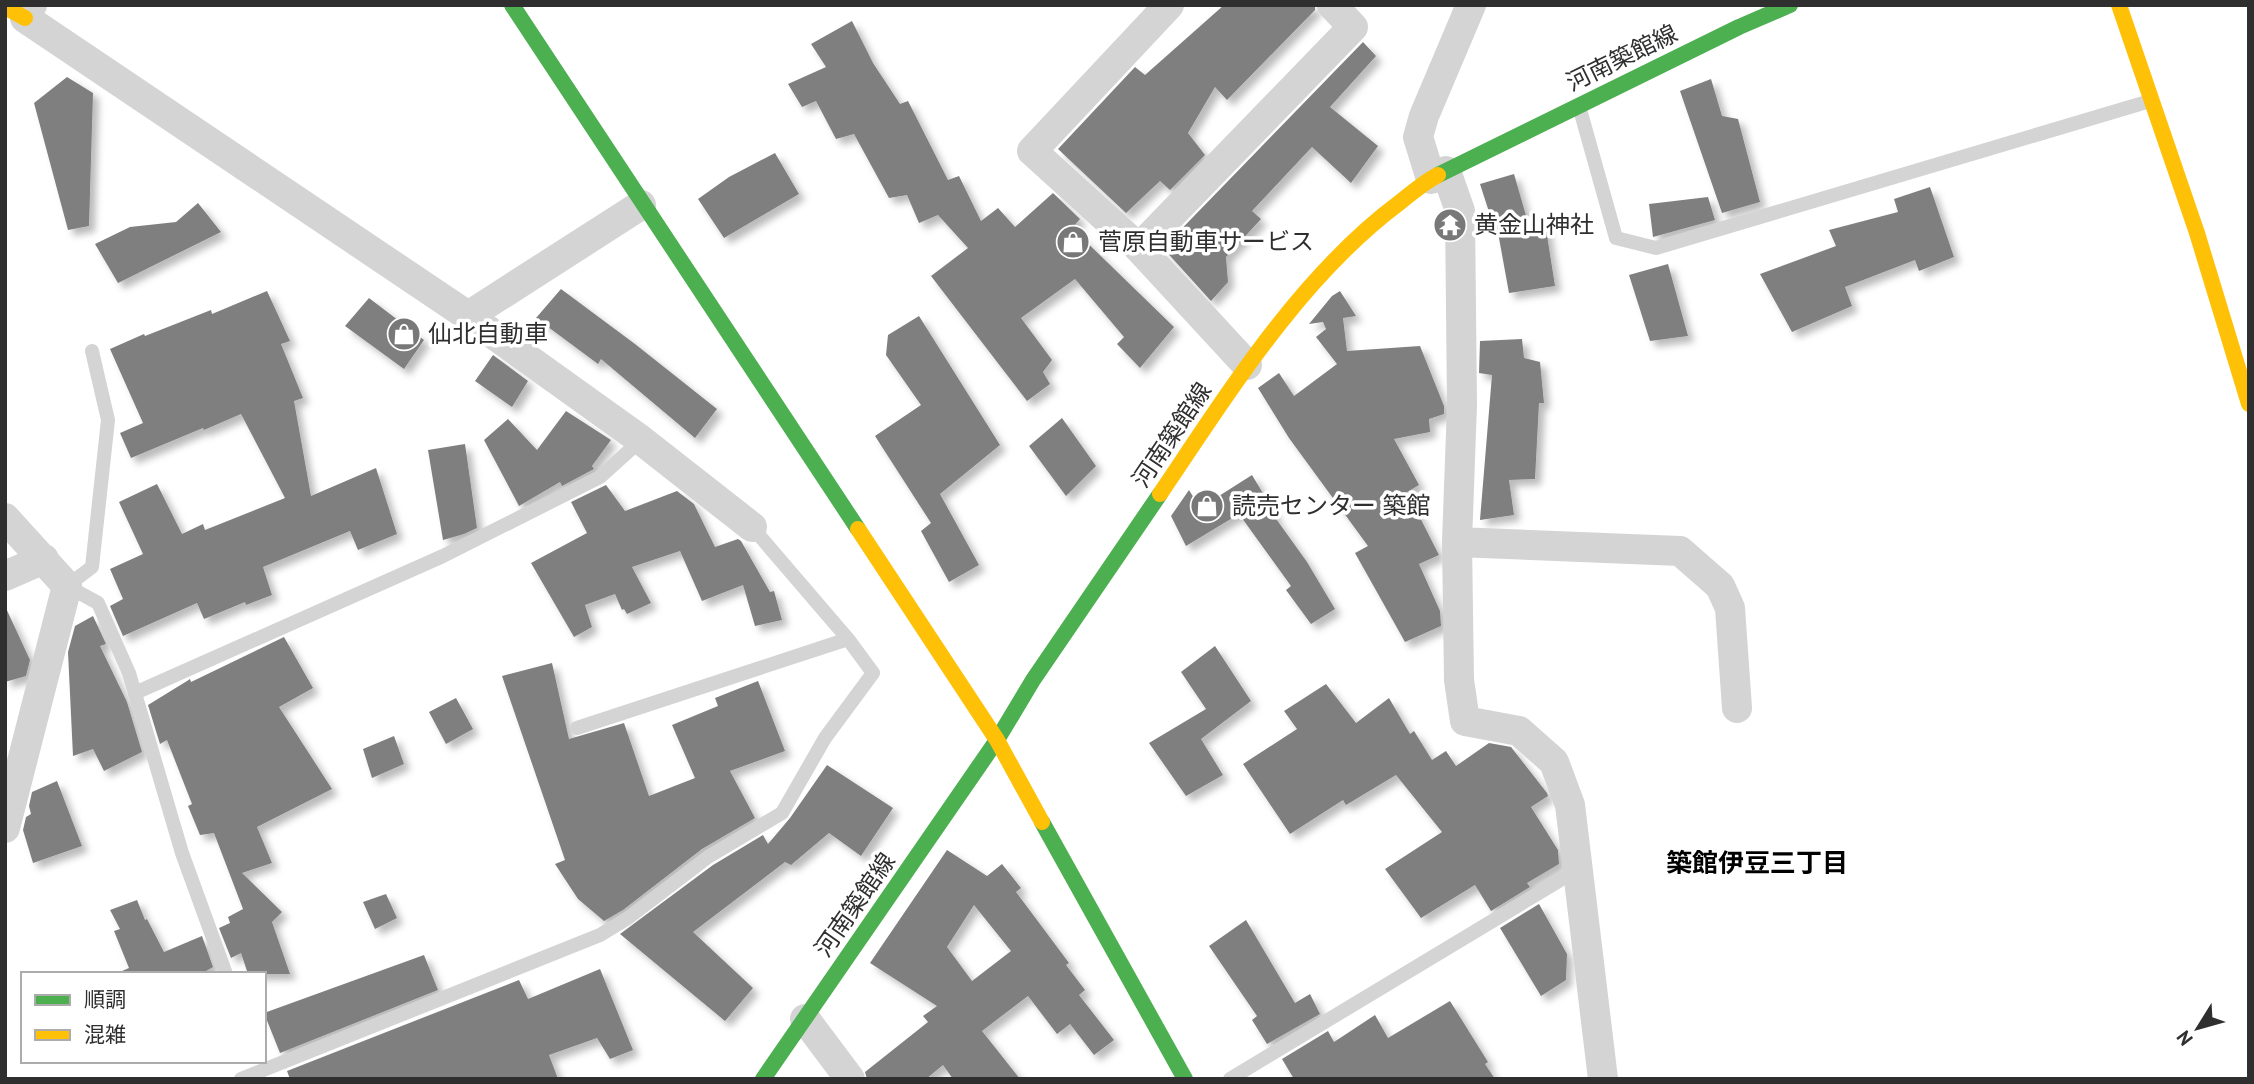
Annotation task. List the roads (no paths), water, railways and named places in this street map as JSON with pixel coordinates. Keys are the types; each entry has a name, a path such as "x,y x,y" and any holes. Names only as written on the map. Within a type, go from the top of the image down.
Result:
{"street":[{"path":"512,5 997,740 1185,1079"},
{"path":"1169,5 1032,151 1139,248 1247,365"},
{"path":"1139,248 1353,27 1332,5"},
{"path":"1471,5 1424,116 1418,137 1460,211 1462,405 1457,542 1459,680 1465,721 1519,731 1554,762 1570,804 1603,1079"},
{"name":"河南築館線","path":"763,1079 997,740 1033,680 1247,365 1336,257 1378,218 1439,175 1739,27 1790,5"},
{"path":"2119,5 2197,233 2249,404"},
{"path":"21,10 468,316 641,440 752,527"},
{"path":"468,316 642,205"},
{"path":"5,518 67,586 5,828"},
{"path":"1457,542 1680,551 1720,586 1730,608 1737,708"},
{"path":"5,576 44,559"},
{"path":"804,1019 850,1079"}],"lane":[{"path":"1578,105 1616,238 1657,248 2152,101"},
{"path":"92,351 108,421 92,567 67,586 98,603 129,673 183,853 225,972"},
{"path":"135,693 443,556 600,477 641,440"},
{"path":"240,1079 600,935 628,918 708,857 782,813 825,738 873,673 848,639 752,527"},
{"path":"577,728 848,639"},
{"path":"1230,1079 1577,870"}],"place":[{"name":"黄金山神社","path":"1450,225"},
{"name":"菅原自動車サービス","path":"1073,242"},
{"name":"仙北自動車","path":"404,334"},
{"name":"読売センター 築館","path":"1207,506"}],"district":[{"name":"築館伊豆三丁目","path":"1757,863"}]}
